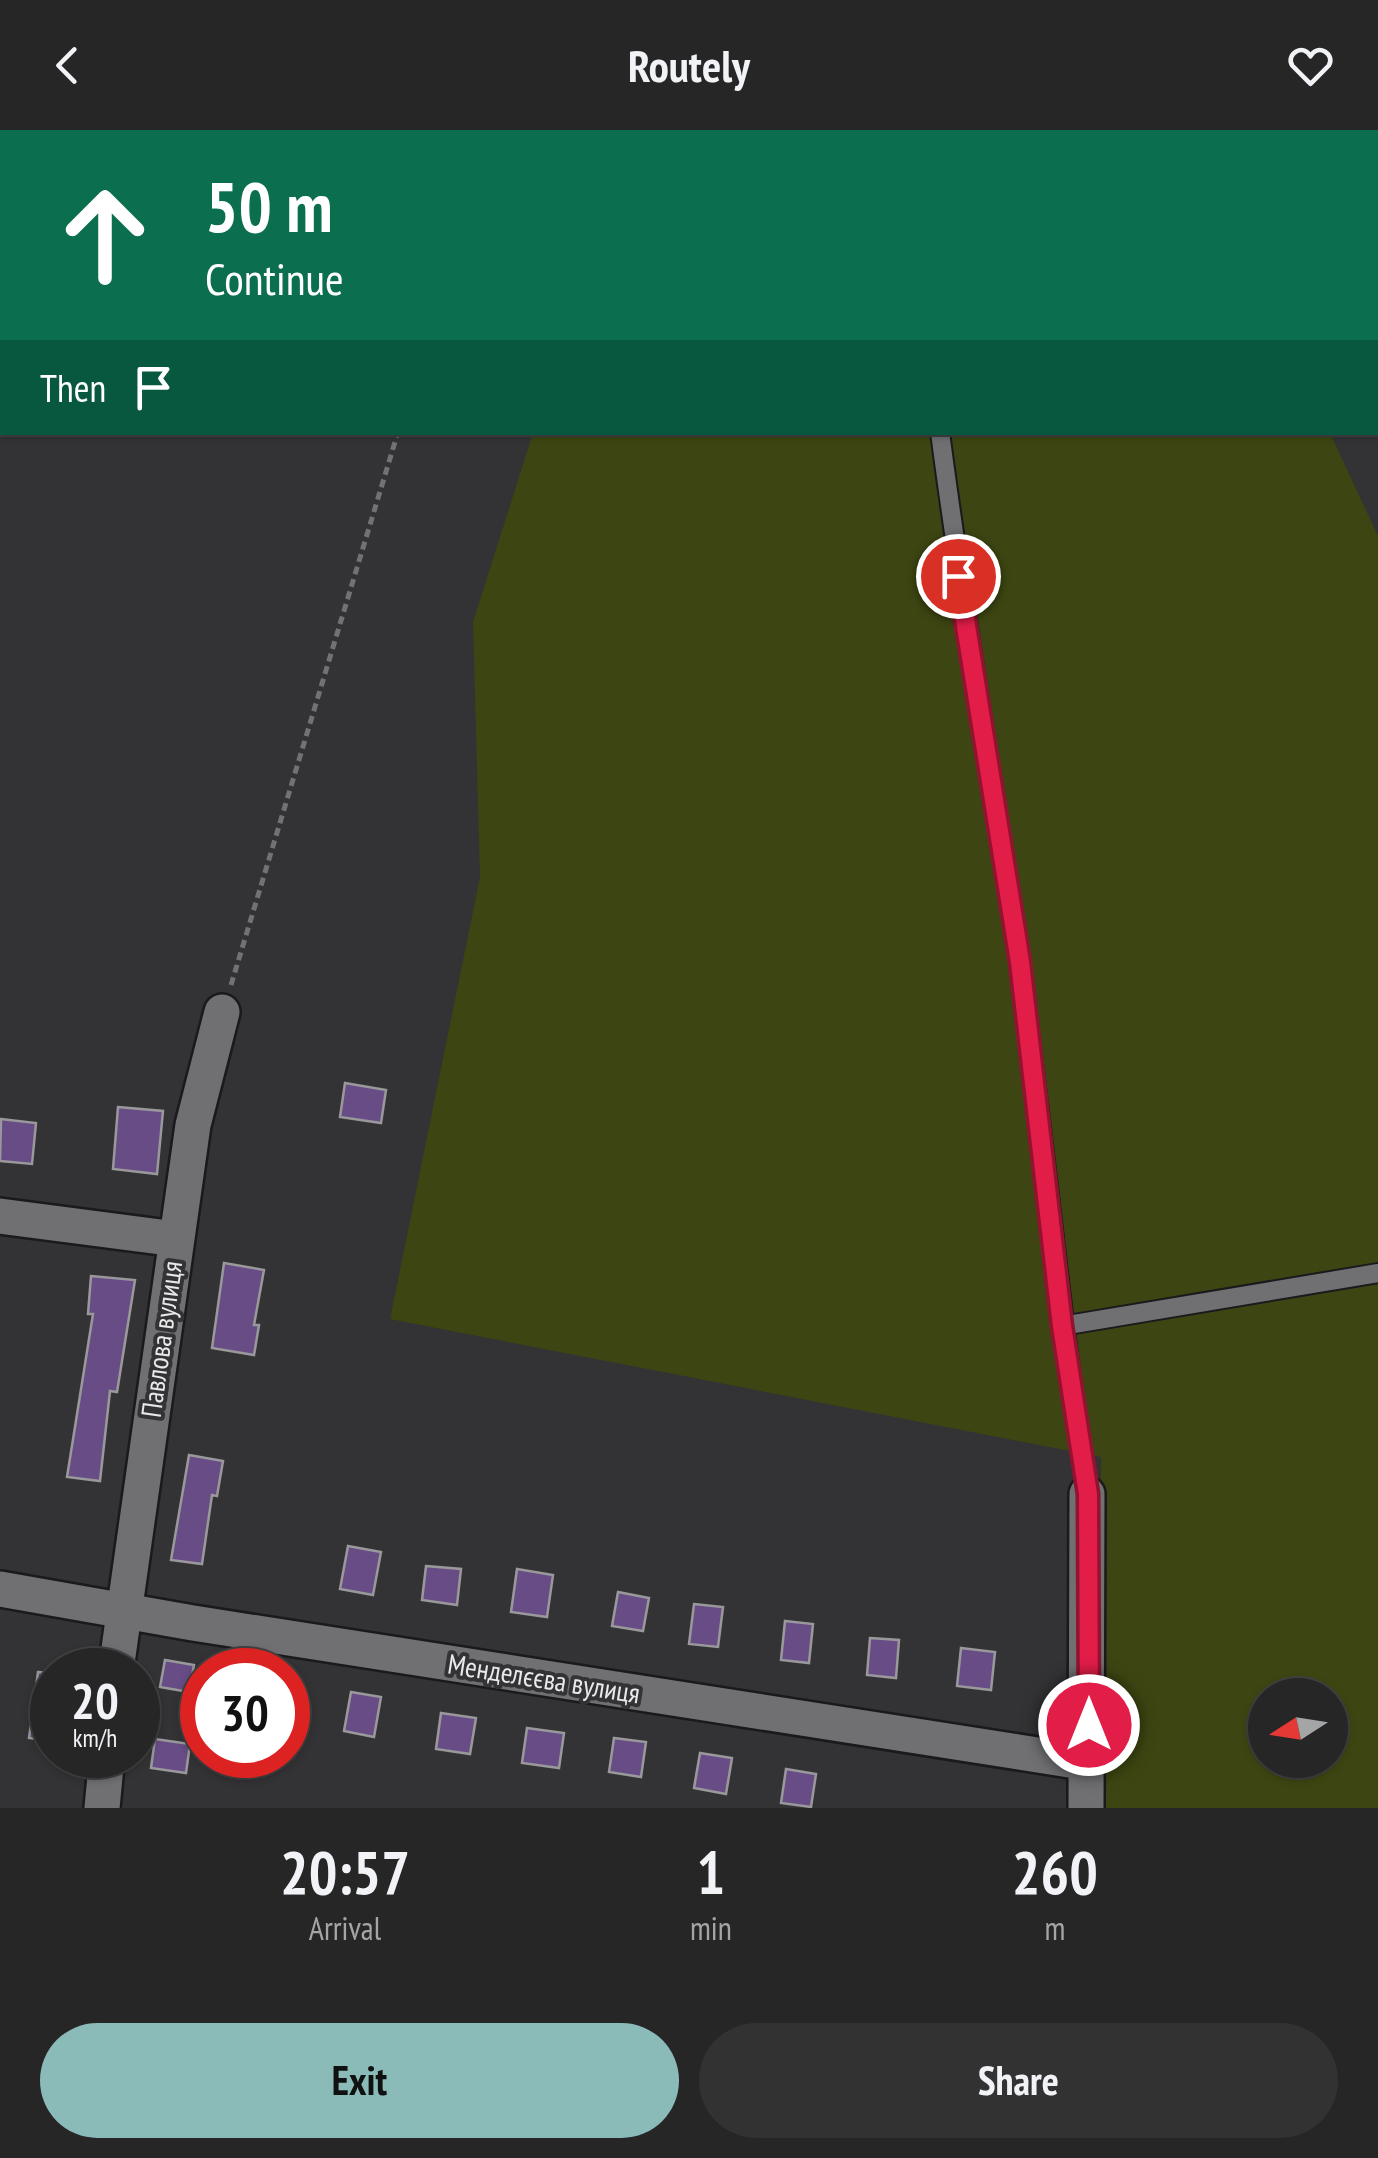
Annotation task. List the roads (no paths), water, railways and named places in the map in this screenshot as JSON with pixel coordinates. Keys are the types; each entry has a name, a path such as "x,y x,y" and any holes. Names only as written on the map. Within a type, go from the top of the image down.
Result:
{"street":[{"name":"Павлова вулиця","path":"118,1648 193,1125 222,1012"},
{"path":"0,1216 176,1239"},
{"path":"1086,1808 1088,1494"},
{"name":"Менделєєва вулиця","path":"0,1589 1089,1763"},
{"path":"102,1808 105,1778"}],"lane":[{"path":"940,435 958,576 1020,962 1062,1326 1088,1494"},
{"path":"1062,1326 1378,1274"}]}
